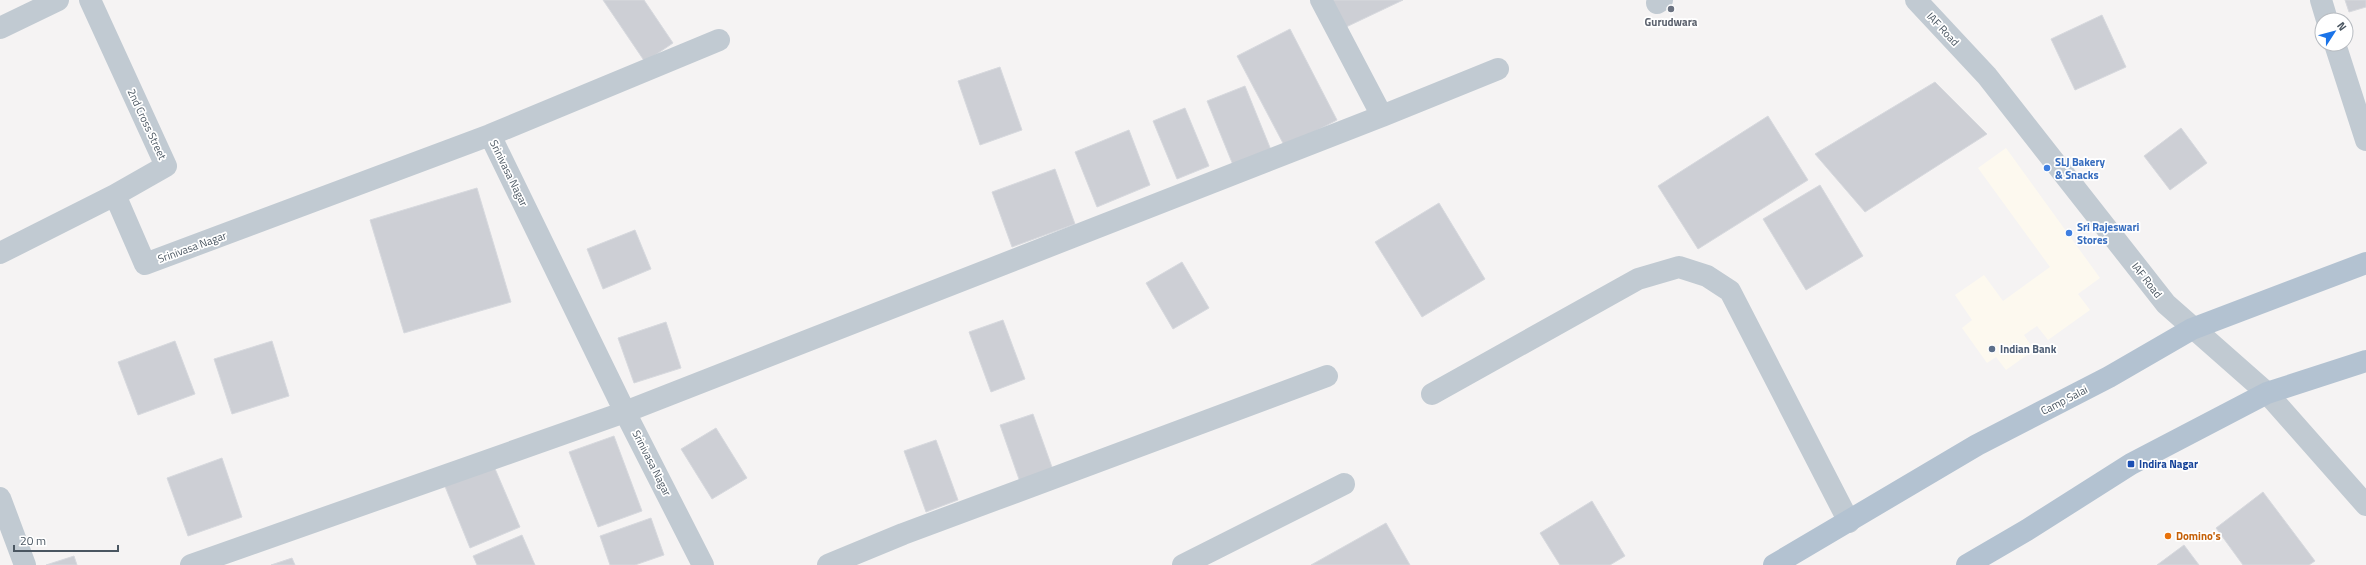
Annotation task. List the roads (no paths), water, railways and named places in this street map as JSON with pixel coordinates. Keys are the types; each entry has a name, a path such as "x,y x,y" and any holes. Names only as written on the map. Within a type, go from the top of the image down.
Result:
{"main road":[{"name":"Camp Salai","path":"1774,565 1977,445 2109,377 2192,329 2366,263"},
{"path":"1967,565 2027,530 2131,464 2267,393 2366,361"}],"street":[{"path":"0,28 58,0"},
{"name":"2nd Cross Street","path":"0,253 115,195 166,166 90,0"},
{"path":"1322,0 1382,116"},
{"name":"IAF Road","path":"1916,0 1987,76 2166,304 2192,329 2267,393 2366,505"},
{"path":"2321,0 2325,12"},
{"path":"490,135 719,40"},
{"path":"2338,52 2366,140"},
{"path":"191,565 625,412 1382,116 1498,69"},
{"name":"Srinivasa Nagar","path":"115,195 145,264 490,135 625,412 703,565"},
{"path":"1432,394 1638,279 1679,267 1707,276 1730,291 1849,522"},
{"path":"828,565 902,534 1327,376"},
{"path":"1183,565 1344,484"},
{"path":"0,498 25,565"}],"place":[{"name":"Gurudwara","path":"1671,9"},
{"name":"SLJ Bakery & Snacks","path":"2047,168"},
{"name":"Sri Rajeswari Stores","path":"2069,233"},
{"name":"Indian Bank","path":"1992,349"},
{"name":"Indira Nagar","path":"2131,464"},
{"name":"Domino's","path":"2168,536"}]}
